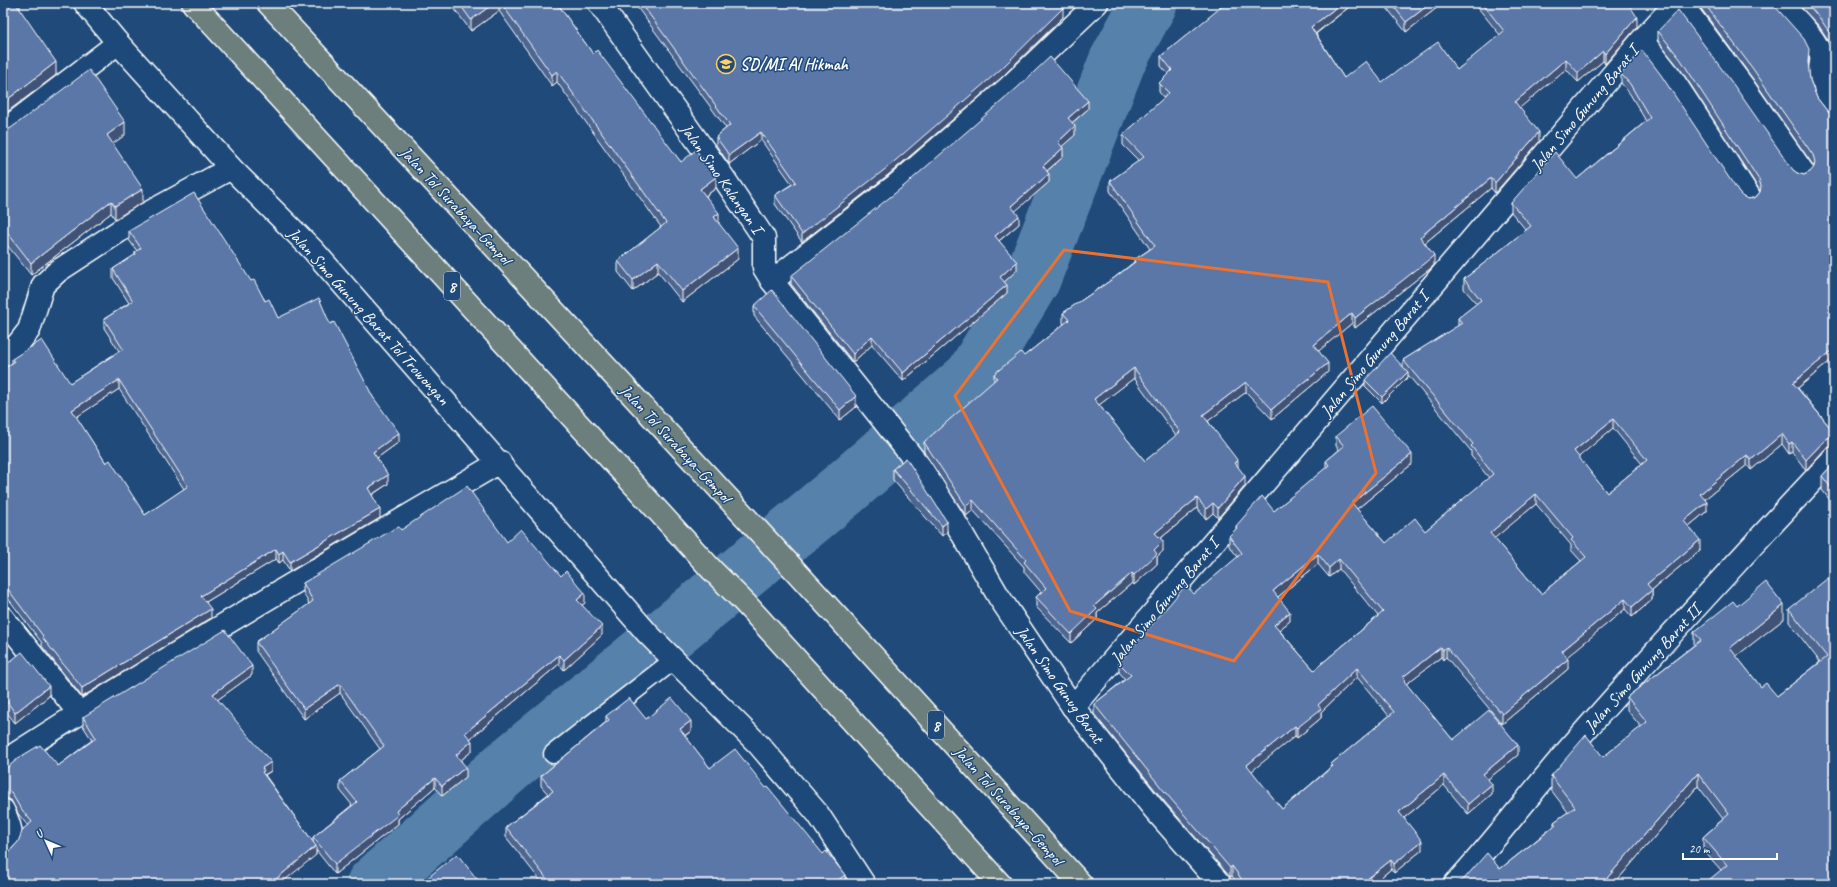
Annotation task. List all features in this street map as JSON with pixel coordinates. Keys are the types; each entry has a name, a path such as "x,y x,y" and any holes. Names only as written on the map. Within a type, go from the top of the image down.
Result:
{"highway":[{"name":"8","path":"193,3 712,570 745,603 1000,884"},
{"name":"Jalan Tol Surabaya–Gempol","path":"268,3 790,566 1081,884"}],"street":[{"name":"Jalan Simo Gunung Barat Tol Trowongan","path":"85,3 118,43 231,168 313,250 500,462 648,634 759,745 818,814 864,884"},
{"name":"Jalan Simo Kalangan I","path":"600,3 764,238 764,268 772,281 886,426 921,468"},
{"path":"772,281 896,185 1009,87 1098,3"},
{"name":"Jalan Simo Gunung Barat I","path":"1073,707 1642,40 1676,3"},
{"path":"1681,3 1743,86 1803,172"},
{"path":"1779,3 1814,41 1819,50 1821,58 1821,85 1827,101 1834,111"},
{"path":"1642,40 1671,77 1749,196"},
{"path":"3,131 118,43"},
{"path":"3,356 18,344 28,330 43,286 58,271 141,217 231,168"},
{"name":"Jalan Simo Gunung Barat II","path":"1455,884 1477,860 1568,751 1776,520 1834,458"},
{"path":"3,762 79,713 213,631 500,462"},
{"name":"Jalan Simo Gunug Barat","path":"921,468 957,525 999,597 1073,707 1154,809 1220,884"},
{"path":"3,618 79,713"},
{"path":"3,810 11,828 10,843 3,850"}],"lane":[{"path":"553,754 672,659"}],"highlighted area":[{"path":"1064,250 1328,282 1376,473 1234,661 1070,611 955,396"}],"building":[{"path":"3,3 20,3 17,5 56,62 3,103"},
{"path":"459,3 494,3 471,20"},
{"path":"501,3 557,3 593,54 597,50 681,162 696,150 716,177 700,189 719,213 714,217 738,248 682,291 658,261 633,280 618,261 666,223 557,71 552,75"},
{"path":"641,3 1058,3 1063,8 1001,69 888,167 802,234 775,195 796,182 761,132 729,155 716,137 730,125"},
{"path":"1342,3 1311,27 1344,78 1366,61 1382,82 1438,42 1457,70 1504,31 1482,3 1628,3 1637,17 1605,54 1603,51 1578,73 1566,59 1515,102 1539,132 1495,183 1491,178 1420,237 1434,255 1431,258 1355,318 1352,313 1314,345 1328,363 1272,409 1246,382 1203,415 1238,461 1235,463 1245,476 1218,508 1213,503 1206,509 1197,498 1155,533 1163,541 1154,550 1157,554 1134,575 1132,573 1094,606 1097,609 1071,634 1036,597 1046,588 1024,562 1026,560 973,500 966,506 924,442 997,378 994,374 1021,352 1024,356 1069,320 1063,313 1114,278 1135,262 1134,260 1155,246 1110,181 1144,157 1123,135 1169,93 1159,83 1172,70 1161,56 1225,4","holes":["1134,368 1180,432 1145,461 1094,399"]},
{"path":"1391,3 1431,3 1406,22"},
{"path":"1704,3 1772,3 1804,39 1809,49 1808,62 1810,80 1817,98 1828,112 1834,114 1834,349 1793,383 1834,432 1834,436 1831,436 1825,440 1806,460 1792,442 1789,444 1782,434 1751,460 1747,455 1700,494 1707,502 1684,521 1700,540 1647,584 1652,590 1632,607 1625,599 1562,651 1568,659 1502,714 1446,647 1443,650 1441,647 1403,677 1405,679 1404,681 1453,740 1489,710 1518,745 1483,774 1492,784 1468,804 1444,775 1399,812 1422,841 1394,864 1391,860 1361,884 1245,884 1232,866 1230,868 1164,791 1094,704 1131,675 1119,663 1186,585 1194,594 1242,553 1229,536 1262,496 1274,511 1329,465 1326,461 1344,446 1336,436 1372,406 1412,454 1352,503 1386,543 1415,518 1425,531 1493,474 1471,446 1473,444 1403,360 1462,323 1458,318 1481,300 1464,279 1531,226 1511,203 1555,152 1577,179 1650,118 1630,84 1621,74 1642,50 1661,75 1739,193 1743,197 1749,199 1756,197 1760,192 1761,186 1759,180 1681,60 1658,31 1678,10 1733,84 1793,170 1804,175 1810,172 1814,167 1815,162 1813,155 1753,69","holes":["1613,419 1647,460 1607,493 1574,451","1536,494 1573,538 1571,540 1586,557 1541,594 1490,533","1318,554 1329,568 1339,559 1383,612 1314,670 1274,625 1290,612 1273,591","1357,668 1394,712 1331,764 1333,766 1282,809 1247,765 1295,726 1297,728 1321,709 1318,705"]},
{"path":"1806,3 1834,3 1834,47 1830,33 1819,17"},
{"path":"1834,47 1834,73 1833,61"},
{"path":"1050,57 1088,101 1068,118 1075,126 1058,142 1063,148 1043,166 1049,174 1011,206 1019,216 995,236 1017,262 1000,277 1007,285 903,373 872,336 853,354 791,276 904,186 1017,88"},
{"path":"89,70 125,122 107,135 143,189 115,206 111,201 31,263 3,227 3,130 5,131 11,128"},
{"path":"194,193 251,281 254,280 265,301 269,299 278,318 319,298 330,324 334,322 373,397 399,433 373,452 388,475 368,488 380,509 290,562 283,551 279,554 276,549 201,596 211,609 82,688 42,637 43,636 7,588 5,590 3,587 3,369 14,362 12,359 42,340 70,383 123,349 104,319 133,301 113,269 136,254 135,252 141,248 129,231","holes":["119,380 188,486 145,515 110,460 106,463 72,410"]},
{"path":"772,290 856,396 840,410 754,306"},
{"path":"1390,353 1408,372 1382,397 1365,380"},
{"path":"906,458 947,522 942,526 893,469"},
{"path":"1834,463 1834,492 1822,476"},
{"path":"467,486 507,542 521,529 561,576 566,571 585,593 577,600 602,626 564,660 559,655 465,733 472,741 456,755 466,767 442,786 435,778 396,811 398,815 335,864 313,837 357,802 340,781 384,746 340,684 304,709 256,642 313,601 303,583 392,530 399,527 401,530"},
{"path":"1828,578 1834,586 1834,884 1704,884 1727,865 1703,837 1729,814 1698,773 1602,884 1451,884 1464,879 1487,853 1500,869 1556,825 1554,822 1575,807 1551,776 1586,735 1603,757 1647,722 1627,697 1701,640 1694,632 1733,601 1737,606 1766,582 1784,605 1730,648 1761,687 1766,683 1777,696 1827,657 1789,609"},
{"path":"225,630 252,666 213,694 271,762 262,768 264,771 262,772 316,846 270,884 3,884 3,853 8,853 18,842 23,829 32,822 19,806 11,792 4,789 3,771 20,757 40,745 58,766 96,738 83,717"},
{"path":"22,652 49,686 15,713 5,699 3,701 3,667"},
{"path":"629,698 646,719 672,698 691,721 680,729 710,768 735,749 766,788 768,787 823,854 826,851 845,875 833,884 551,884 506,827 553,791 541,776 609,720 606,716"},
{"path":"457,854 481,884 420,884"}],"waterway":[{"path":"375,884 508,766 843,490 973,377 1032,279 1117,62 1149,3"}],"place":[{"name":"SD/MI Al Hikmah","path":"726,64"}]}
